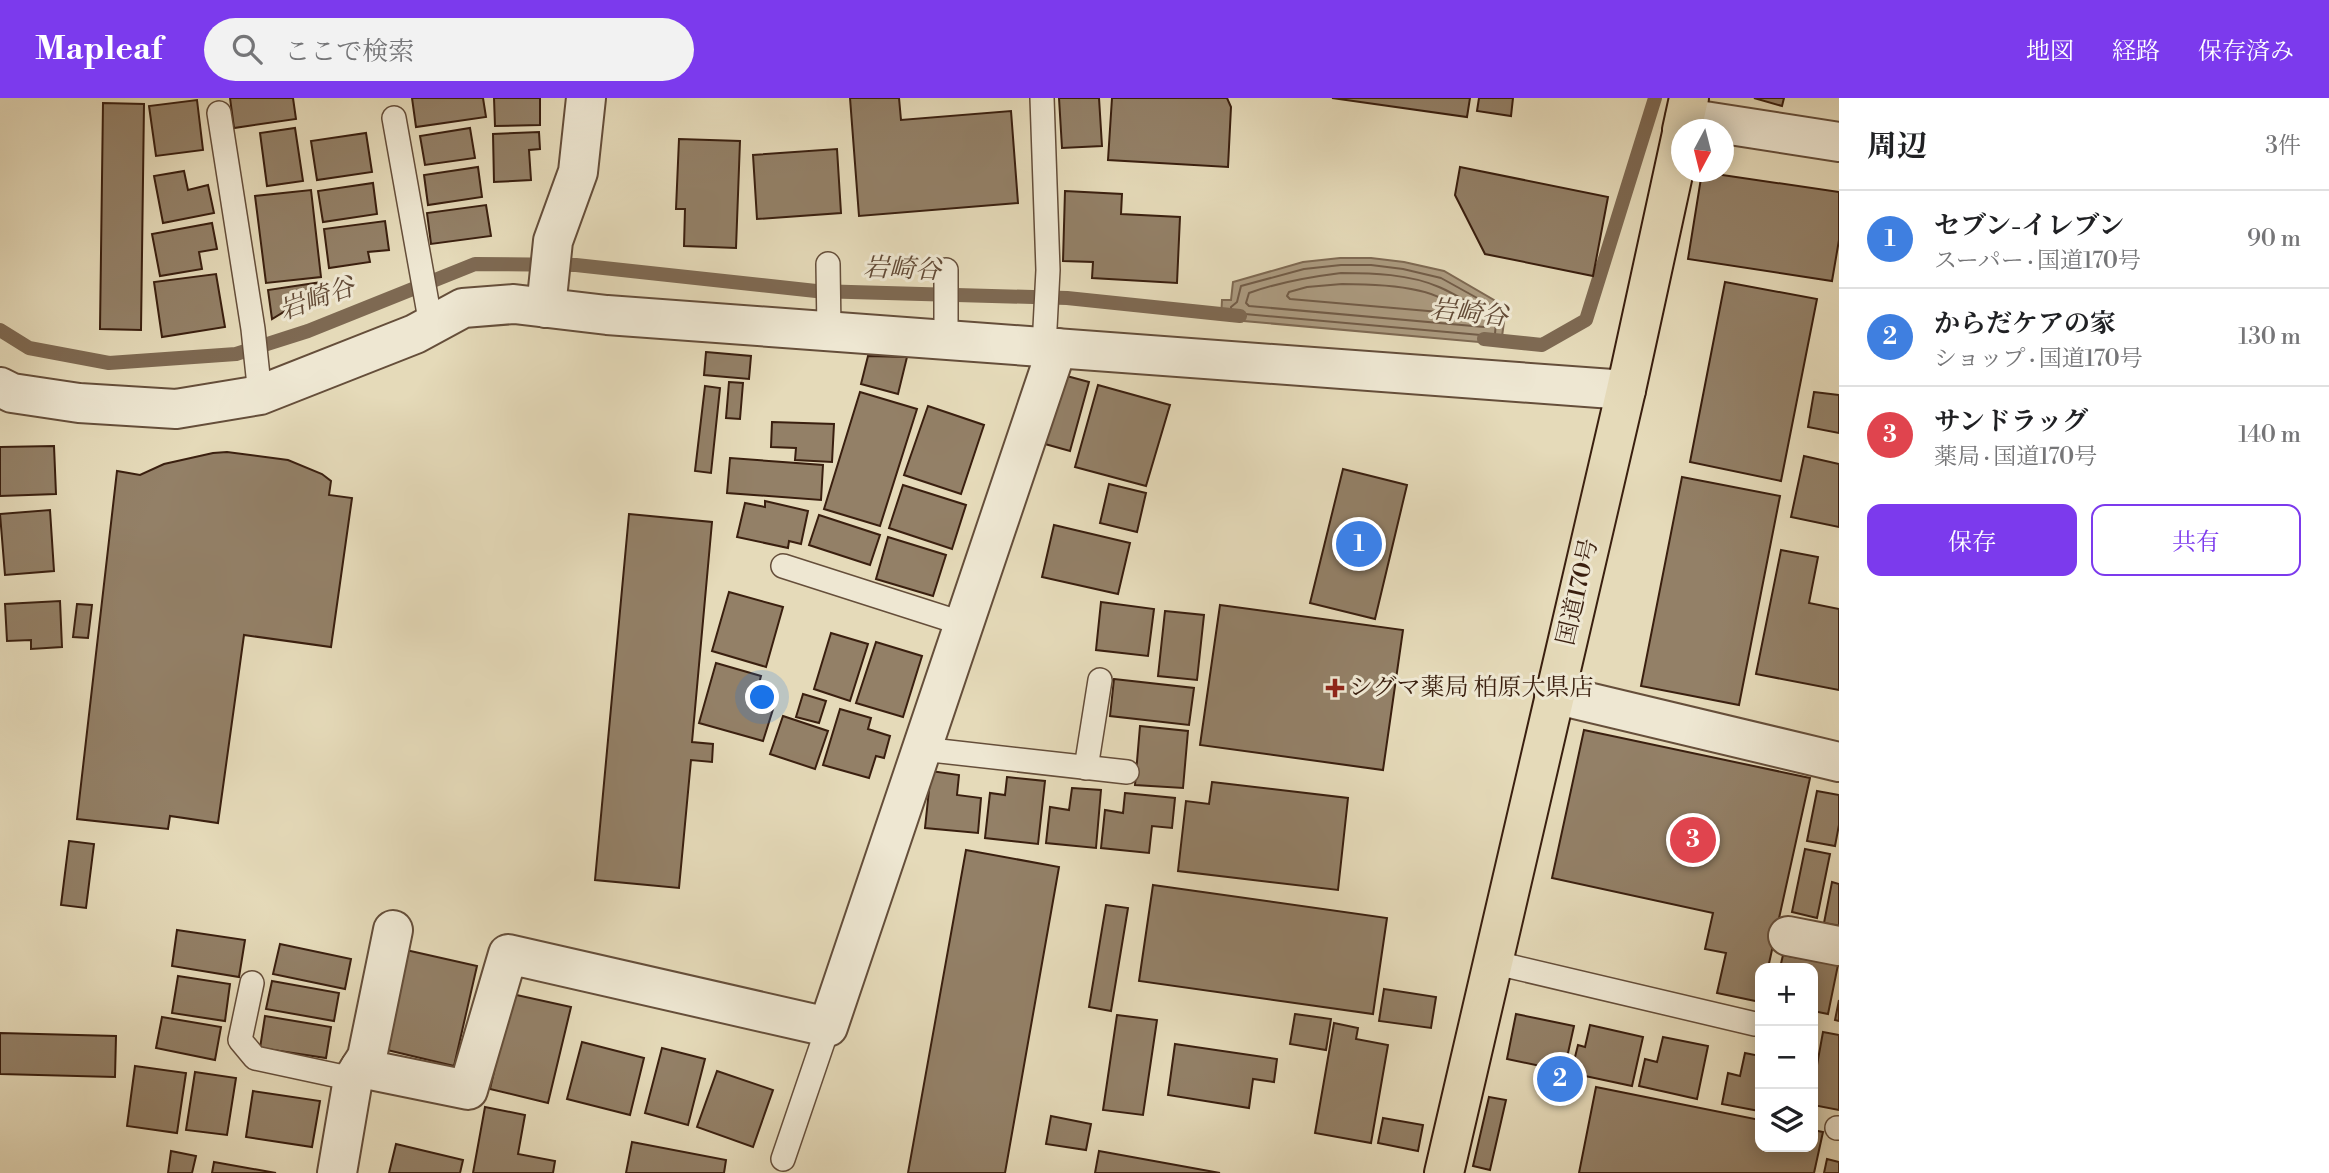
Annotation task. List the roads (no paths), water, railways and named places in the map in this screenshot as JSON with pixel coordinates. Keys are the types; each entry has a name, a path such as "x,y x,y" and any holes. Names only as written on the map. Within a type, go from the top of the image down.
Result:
{"highway":[{"name":"国道170号","path":"1444,1173 1626,390 1671,181"}],"street":[{"path":"547,299 553,241 578,172 586,98"},
{"path":"1734,127 1839,142"},
{"path":"0,387 12,393 79,403 176,409 260,395 415,334 463,308 547,299 607,315 1626,390"},
{"path":"356,1073 468,1090 508,954 828,1027 964,624 1050,348"},
{"path":"1554,694 1839,762"},
{"path":"337,1173 356,1073 367,1057 393,930"},
{"path":"1788,936 1839,946"}],"lane":[{"path":"1042,98 1050,348"},
{"path":"219,113 253,329 260,395"},
{"path":"394,118 431,325"},
{"path":"828,264 829,331"},
{"path":"946,271 946,340"},
{"path":"782,566 964,624"},
{"path":"1086,768 1100,680"},
{"path":"922,749 1127,772"},
{"path":"1492,962 1755,1024"},
{"path":"252,983 240,1040 255,1058 356,1073"},
{"path":"783,1159 828,1027"}],"water":[{"path":"1340,258 1404,262 1444,271 1506,307 1501,344 1221,319 1222,300 1231,300 1233,282 1303,262"}],"waterway":[{"name":"岩崎谷","path":"1484,339 1542,345 1586,320 1655,98"},
{"name":"岩崎谷","path":"0,330 29,348 109,363 236,354 308,331 475,264 576,265 816,291 1067,298 1240,316"}],"place":[{"name":"セブン-イレブン","path":"1359,544"},
{"name":"シグマ薬局 柏原大県店","path":"1335,688"},
{"name":"サンドラッグ","path":"1693,840"},
{"name":"からだケアの家","path":"1560,1079"}]}
